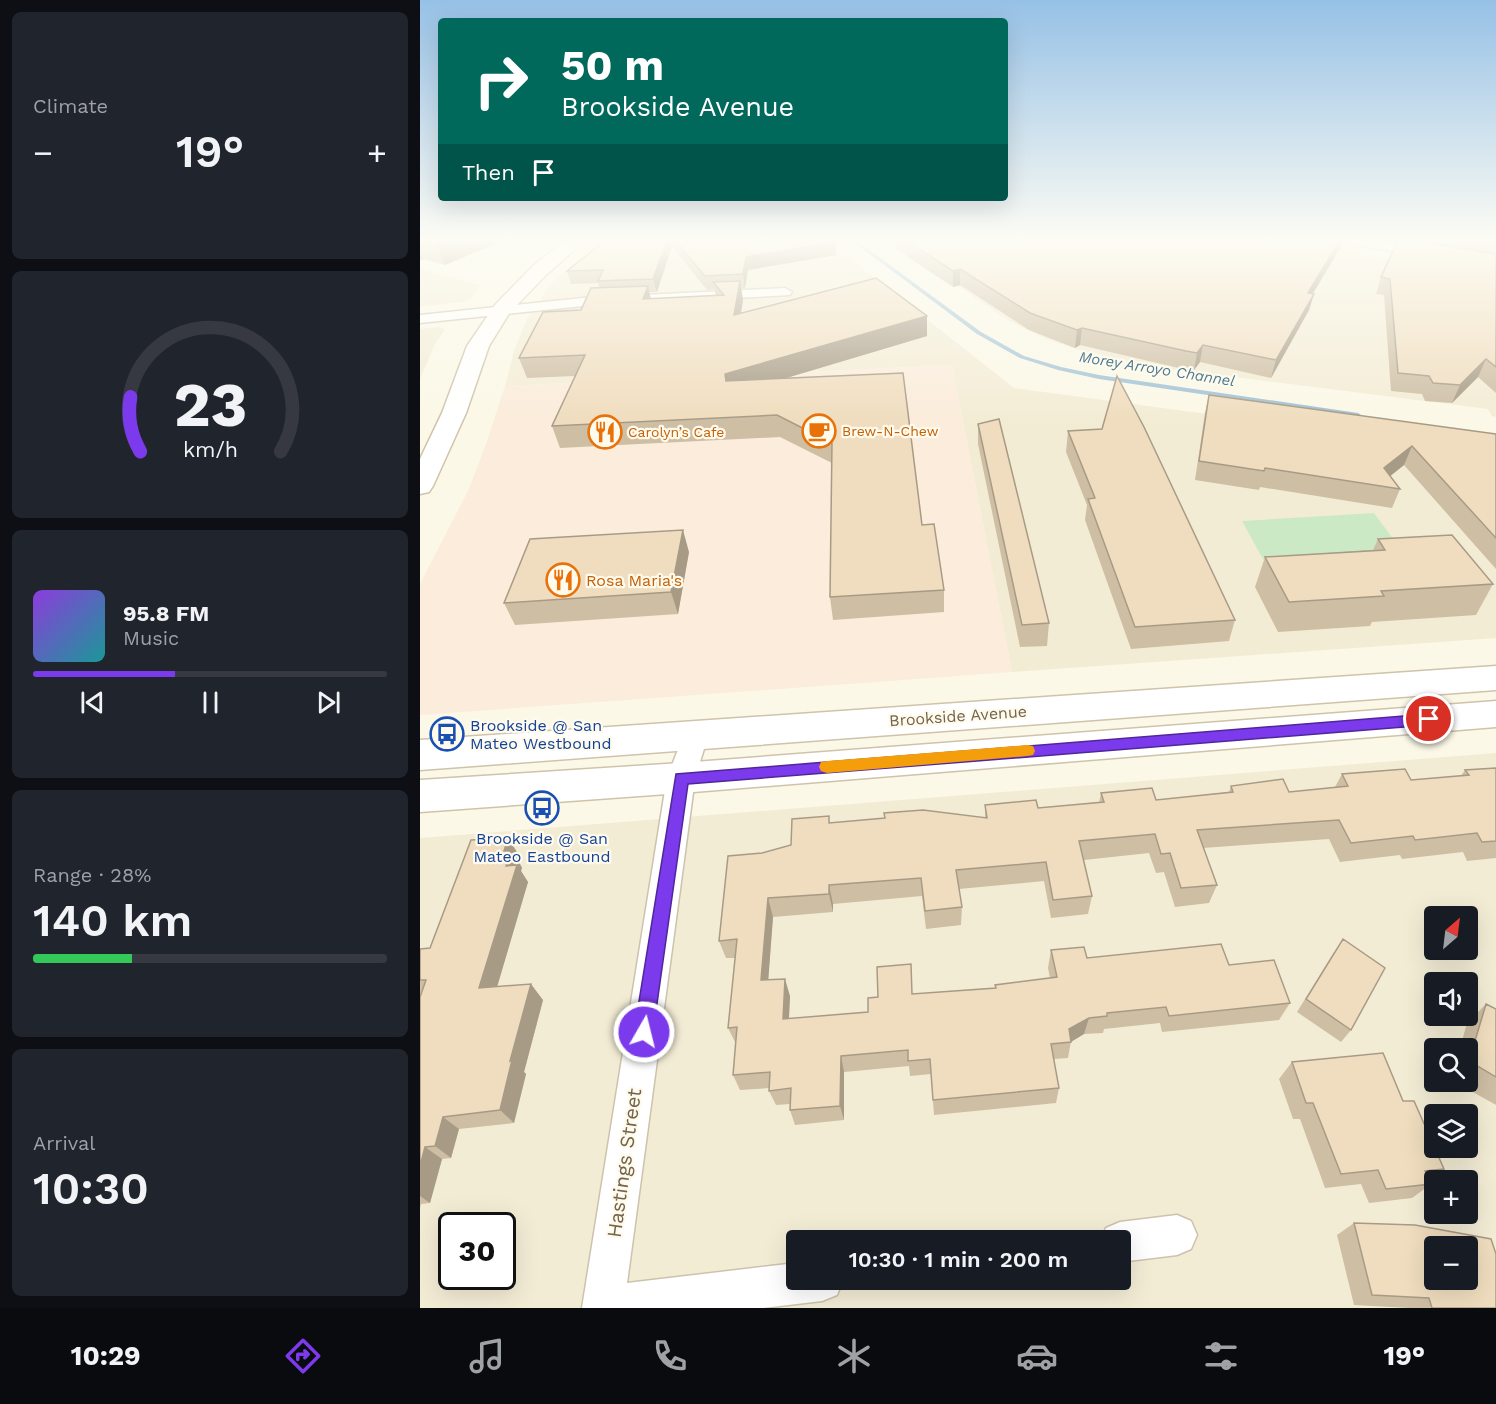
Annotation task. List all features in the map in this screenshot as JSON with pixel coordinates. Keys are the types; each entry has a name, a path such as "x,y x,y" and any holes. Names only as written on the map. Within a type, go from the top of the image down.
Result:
{"main road":[{"path":"420,486 454,413 478,346 502,309 512,299"},
{"name":"Brookside Avenue","path":"420,755 1496,678"},
{"path":"420,796 681,778 1496,714"}],"street":[{"path":"420,319 502,309 643,299"},
{"name":"Hastings Street","path":"695,736 681,778 603,1308 786,1285"},
{"path":"1131,1241 1177,1235"}],"shaded area":[{"path":"420,299 471,299 466,301 420,307"},
{"path":"541,299 901,299 1014,388 1496,453 1496,638 1012,672 952,365 505,386 515,348 527,319"},
{"path":"977,299 1496,299 1496,417 1492,416 1488,409 1154,367 1076,349 1046,339 1011,322"},
{"path":"440,327 445,330 435,344 420,379 420,329"},
{"path":"952,365 1012,672 420,715 420,584 469,489 505,386"},
{"path":"1496,753 1496,1308 420,1308 420,838"}],"green space":[{"path":"1374,513 1403,552 1264,561 1242,521"}],"building":[{"path":"586,299 737,299 734,315 795,299 904,299 927,316 725,374 726,381 903,373 922,525 934,524 944,590 830,597 832,443 777,415 552,426 585,355 519,358 543,312 581,310"},
{"path":"1008,299 1311,299 1276,360 1203,345 1197,353 1082,328 1077,330 1030,313"},
{"path":"1392,299 1496,299 1496,367 1486,359 1460,385 1433,383 1429,376 1398,373"},
{"path":"1117,376 1144,427 1235,620 1135,627 1088,499 1095,498 1068,431 1102,429"},
{"path":"1209,395 1496,434 1496,538 1412,446 1384,468 1400,489 1265,468 1264,471 1199,461"},
{"path":"999,419 1049,623 1022,625 978,424"},
{"path":"683,530 671,592 504,603 530,539"},
{"path":"1452,535 1493,584 1381,591 1384,596 1289,602 1265,557 1385,550 1378,539"},
{"path":"1496,768 1496,841 1482,842 1477,833 1415,840 1413,836 1351,843 1339,820 1197,830 1217,885 1181,888 1170,853 1161,854 1155,834 1079,841 1092,896 1053,900 1046,862 956,870 962,907 925,911 921,878 829,885 829,894 768,898 761,980 785,979 783,1019 868,1012 868,998 878,997 877,967 911,964 912,994 996,988 995,985 1057,977 1051,950 1084,947 1087,958 1221,944 1229,965 1274,960 1290,1003 1169,1016 1166,1007 1107,1013 1107,1016 1089,1018 1069,1029 1071,1042 1051,1044 1059,1088 933,1100 930,1059 908,1061 908,1050 841,1056 840,1106 790,1110 791,1088 769,1091 770,1072 733,1075 737,1027 728,1028 737,939 719,941 728,856 762,853 791,845 792,819 829,816 829,823 885,818 884,813 923,810 987,818 985,805 1036,800 1038,808 1104,802 1101,793 1152,788 1156,800 1233,792 1231,786 1283,779 1289,792 1348,786 1342,774 1405,769 1411,780 1469,775 1465,770"},
{"path":"508,838 504,851 511,851 506,866 517,865 479,988 531,984 510,1061 512,1060 500,1110 443,1117 435,1146 425,1147 420,1166 420,997 426,980 420,980 420,949 430,948 471,840"},
{"path":"1343,939 1385,968 1351,1030 1306,999"},
{"path":"1486,1004 1496,1009 1496,1077 1478,1066 1478,1038 1476,1038"},
{"path":"1383,1053 1403,1101 1414,1101 1424,1124 1424,1158 1439,1158 1444,1169 1424,1170 1424,1185 1386,1189 1378,1170 1341,1174 1313,1103 1306,1103 1292,1062"},
{"path":"1354,1223 1415,1225 1475,1236 1424,1236 1424,1290 1478,1290 1478,1237 1491,1239 1496,1254 1496,1308 1432,1308 1429,1298 1372,1295"}],"waterway":[{"name":"Morey Arroyo Channel","path":"933,299 979,333 1022,357 1060,369 1099,377 1358,415"}],"slow traffic":[{"path":"827,767 1027,751"}],"place":[{"name":"Brew-N-Chew","path":"819,431"},
{"name":"Carolyn’s Cafe","path":"605,432"},
{"name":"Rosa Maria's","path":"563,580"},
{"name":"Brookside @ San Mateo Westbound","path":"447,734"},
{"name":"Brookside @ San Mateo Eastbound","path":"542,808"}],"route":[{"path":"644,1032 681,778 1429,719"}]}
